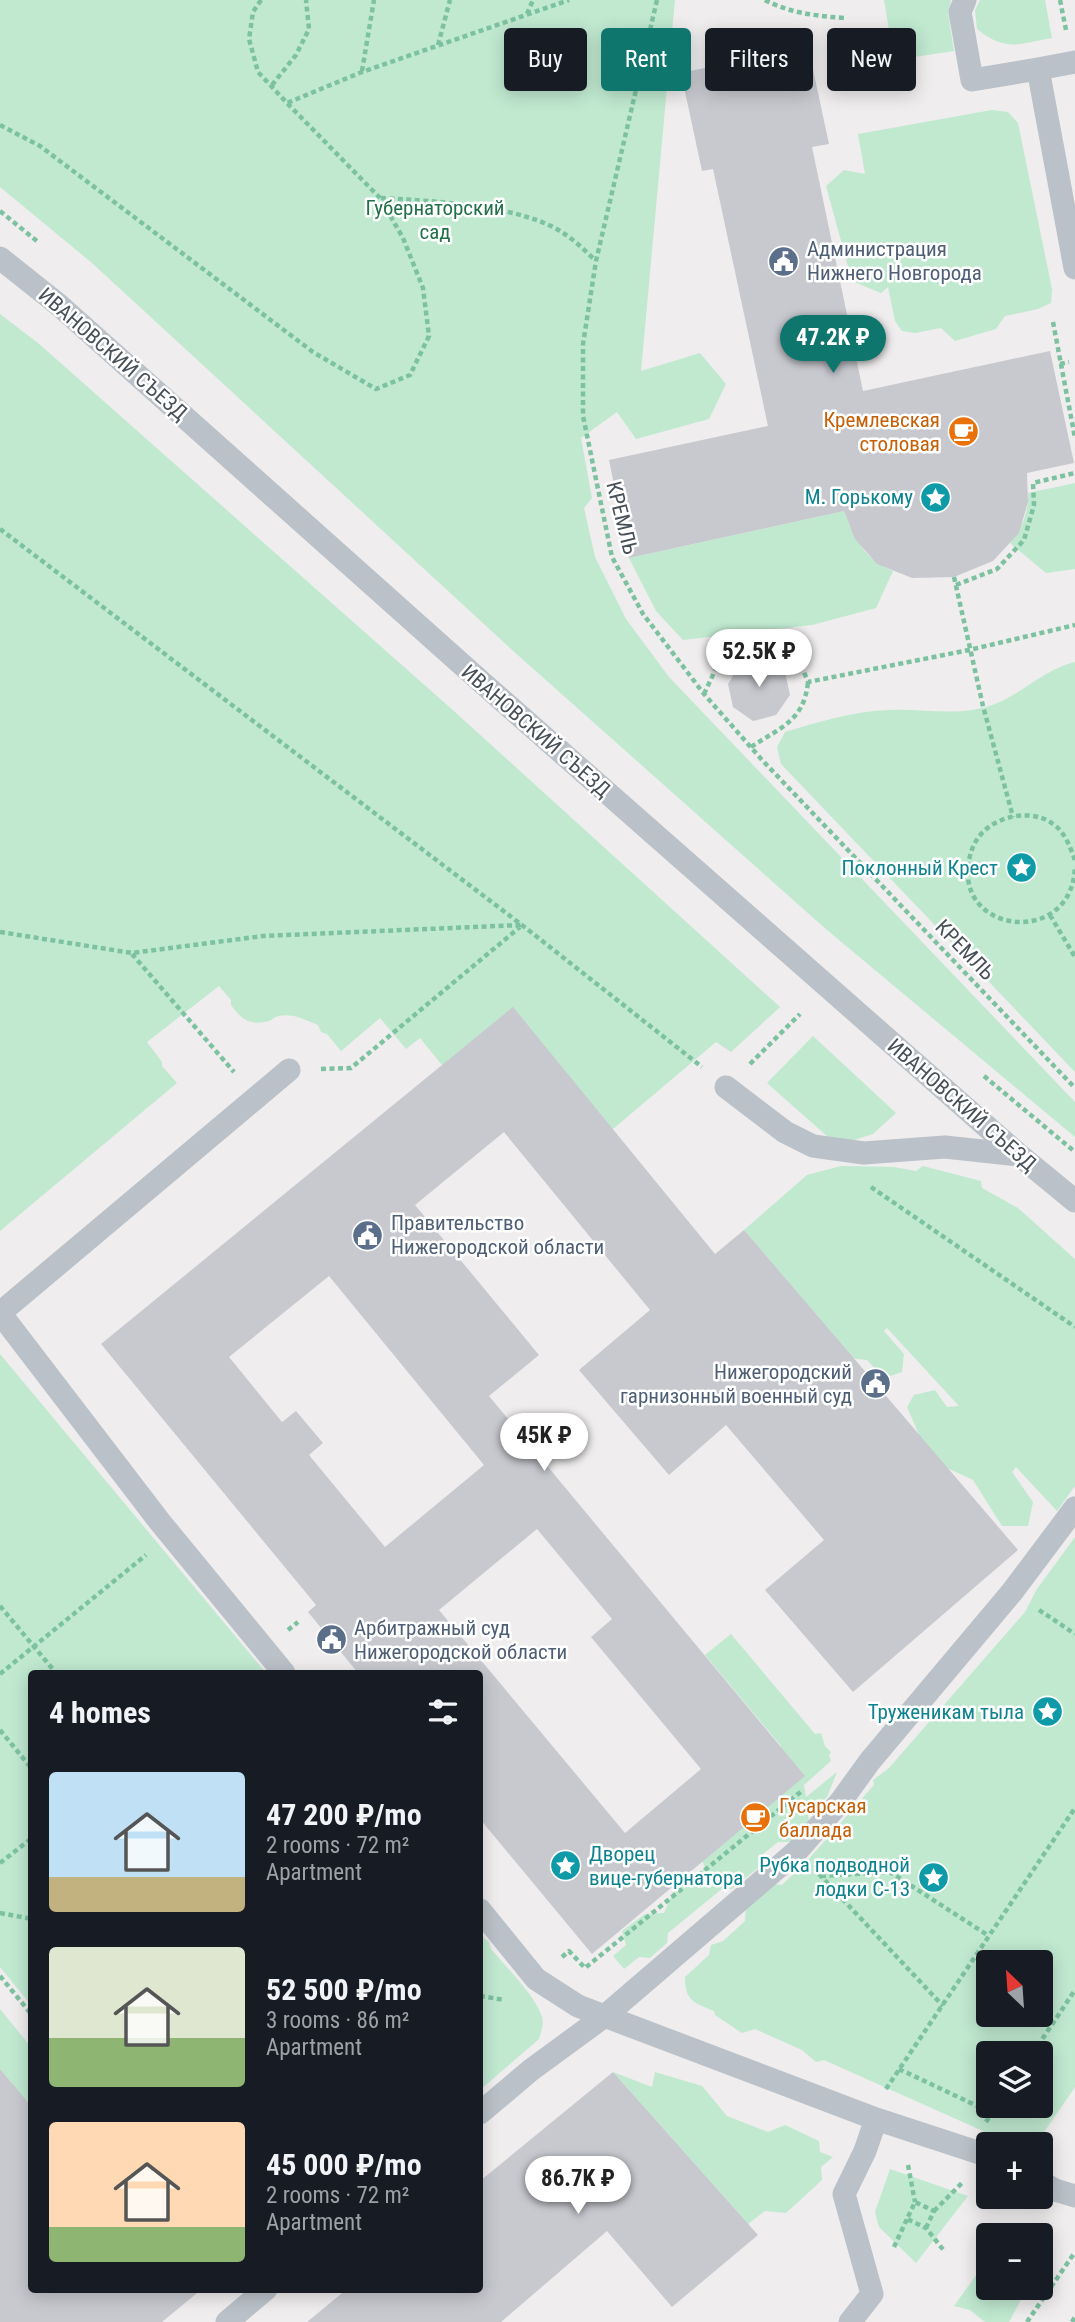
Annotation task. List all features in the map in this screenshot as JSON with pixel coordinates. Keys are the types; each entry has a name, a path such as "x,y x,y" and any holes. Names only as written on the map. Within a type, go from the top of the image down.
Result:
{"lane":[{"path":"965,0 960,12 972,80 1075,62"},
{"path":"1038,69 1075,268"},
{"name":"ИВАНОВСКИЙ СЪЕЗД","path":"0,258 59,304 496,695 1075,1202"},
{"path":"282,1670 160,1522 0,1313 289,1070"},
{"path":"726,1087 785,1132 813,1146 864,1153 945,1147 1019,1155"},
{"path":"483,2110 531,2070 606,2015 797,1851 1012,1592 1075,1508"},
{"path":"483,1914 536,1979 578,2006 876,2119 976,2152"},
{"path":"850,2322 872,2294 844,2194 865,2151 876,2119"},
{"path":"1053,2189 1075,2196"},
{"path":"227,2322 262,2293"}],"path":[{"path":"0,125 40,146 313,352 376,389 410,375 429,336 423,288 403,238 380,198 258,72 249,39 253,12 261,0"},
{"path":"272,86 296,55 309,29 306,0"},
{"path":"362,72 374,0"},
{"path":"438,46 450,0"},
{"path":"527,14 533,0"},
{"path":"287,103 362,72 569,0"},
{"name":"КРЕМЛЬ","path":"657,0 596,261 583,344 583,416 612,556 643,614 704,694 751,747 1075,1087"},
{"path":"765,0 805,15 844,18"},
{"path":"380,198 451,202 526,216 565,233 596,261"},
{"path":"1053,322 1075,438"},
{"path":"1060,364 1069,362"},
{"path":"956,585 997,569 1024,540 1034,505 1033,483 1075,473"},
{"path":"0,529 522,925 726,1087 800,1014"},
{"path":"954,577 969,650 1013,817"},
{"path":"808,682 969,650 1075,625"},
{"path":"704,694 720,660 755,647 798,657 808,682 806,702 792,721 751,747"},
{"path":"1075,860 1068,840 1053,823 1034,816 1013,817 993,823 976,839 969,857 968,878 976,898 990,913 1009,922 1030,923 1051,915 1064,901 1075,881 1075,866"},
{"path":"1051,915 1075,957"},
{"path":"0,932 132,953 263,936 522,925"},
{"path":"351,1068 522,925"},
{"path":"132,953 217,1052"},
{"path":"864,1181 1075,1327"},
{"path":"0,1674 148,1554"},
{"path":"1012,1592 1075,1634"},
{"path":"0,1606 54,1670"},
{"path":"0,1730 28,1764"},
{"path":"559,1960 569,1951 585,1968 804,1789"},
{"path":"876,2119 886,2088 1075,1808"},
{"path":"0,1863 28,1841"},
{"path":"797,1851 943,2006"},
{"path":"821,1876 890,1872 989,1936"},
{"path":"0,1913 28,1918"},
{"path":"0,1976 28,2010"},
{"path":"1041,2041 1075,1990"},
{"path":"483,1996 505,2000"},
{"path":"899,2069 976,2105"},
{"path":"908,2164 915,2202 907,2219 926,2228 945,2252"},
{"path":"926,2228 934,2211 963,2183"},
{"path":"915,2202 934,2211"},
{"path":"1027,2322 1075,2252"},
{"path":"1072,2322 1075,2317"}],"green space":[{"name":"Губернаторский сад","path":"0,0 675,0 672,28 601,28 601,91 667,91 641,371 700,353 726,384 709,419 636,439 617,412 581,438 592,498 584,508 595,557 626,619 669,677 1075,1102 1075,1137 827,930 511,649 92,263 0,187"},
{"path":"884,0 951,0 948,13 954,51 916,57 916,28 889,28"},
{"path":"980,0 1045,0 1052,38 1021,44 996,41 977,29 975,10"},
{"path":"992,110 1008,112 1018,123 1052,289 1051,303 1038,309 1005,316 996,329 955,341 941,328 915,333 902,331 895,321 888,287 881,293 852,281 826,186 844,170 865,174 858,134"},
{"path":"0,314 38,343 455,712 780,1007 731,1052 716,1042 613,1129 442,1065 420,1038 406,1049 380,1018 341,1051 327,1034 321,1032 318,1025 299,1018 284,1015 257,1023 247,1021 231,1005 231,1000 219,986 147,1042 177,1083 0,1231"},
{"path":"1075,483 1075,569 1046,573 1010,543 1024,520 1028,493"},
{"path":"844,511 862,547 875,561 893,571 876,608 812,625 683,640 656,611 629,558"},
{"path":"1075,662 1075,1072 781,764 777,747 785,732 849,715 889,710 955,712 981,708 995,704 1054,670"},
{"path":"813,1036 896,1113 873,1134 851,1141 828,1137 767,1083"},
{"path":"841,1166 894,1167 916,1171 923,1166 981,1181 982,1188 1018,1208 1075,1259 1075,1486 1057,1511 1016,1467 1012,1472 1033,1502 1028,1526 1002,1526 973,1480 930,1460 907,1407 914,1395 935,1390 947,1407 959,1406 887,1328 884,1331 904,1354 902,1372 884,1378 867,1360 841,1357 806,1303 744,1230 807,1175"},
{"path":"0,1354 263,1670 28,1670 28,2001 0,1967"},
{"path":"1075,1537 1075,2087 1044,2132 985,2132 824,2060 816,2062 802,2050 755,2029 742,2033 715,2015 714,2011 692,2000 687,1992 685,1977 709,1955 711,1945 723,1941 745,1921 746,1907 772,1884 782,1885 807,1861 874,1785 873,1780 889,1768 1025,1612 1037,1589"},
{"path":"731,1634 815,1734 821,1733 825,1746 831,1752 831,1761 804,1785 806,1797 837,1772 827,1797 808,1815 810,1827 796,1842 778,1842 763,1854 758,1868 732,1889 723,1888 668,1933 667,1943 650,1958 639,1957 624,1969 613,1956 626,1945 622,1931 645,1914 664,1913 674,1890 705,1868 695,1843 733,1817 766,1813 781,1746 705,1655"},
{"path":"483,1937 538,2008 543,2023 539,2039 483,2087"},
{"path":"0,2009 28,2043 28,2103 0,2069"},
{"path":"613,2072 652,2087 655,2072 702,2086 727,2116 768,2132 785,2125 819,2141 820,2152 833,2157 821,2167 822,2180 786,2213 765,2211 748,2224"},
{"path":"890,2169 968,2196 916,2263 879,2227 875,2212"},
{"path":"976,2275 976,2300 1021,2300 1009,2322 985,2322 970,2310 954,2306"}],"building":[{"name":"Администрация Нижнего Новгорода","path":"705,68 705,91 813,91 813,69 829,144 812,147 863,391 1050,351 1074,463 1027,473 1028,502 1019,533 993,561 954,577 912,578 877,564 855,539 844,511 629,558 609,460 768,426 713,169 702,171 685,91 691,91 691,71"},
{"path":"765,658 785,672 790,695 776,715 753,721 733,707 728,684 741,663"},
{"path":"513,1007 715,1254 744,1230 1018,1550 853,1692 765,1590 824,1540 726,1425 669,1475 579,1370 650,1310 504,1132 415,1205 539,1355 489,1396 805,1776 592,1954 483,1823 483,1670 356,1670 308,1612 316,1605 101,1344","holes":["329,1276 484,1465 385,1547 309,1455 323,1443 296,1411 282,1422 229,1357","537,1529 612,1619 591,1637 701,1769 625,1833 439,1610"]},
{"path":"0,2069 28,2102 28,2293 197,2293 162,2322 0,2322"},
{"path":"613,2072 758,2235 672,2307 607,2231 501,2322 307,2322 342,2293 483,2293 483,2179"}],"place":[{"name":"Администрация Нижнего Новгорода","path":"784,261"},
{"name":"Кремлевская столовая","path":"963,432"},
{"name":"М. Горькому","path":"936,497"},
{"name":"Поклонный Крест","path":"1021,868"},
{"name":"Правительство Нижегородской области","path":"368,1235"},
{"name":"Нижегородский гарнизонный военный суд","path":"875,1384"},
{"name":"Арбитражный суд Нижегородской области","path":"331,1640"},
{"name":"Труженикам тыла","path":"1047,1712"},
{"name":"Гусарская баллада","path":"756,1818"},
{"name":"Дворец вице-губернатора","path":"566,1866"},
{"name":"Рубка подводной лодки С-13","path":"933,1877"}]}
